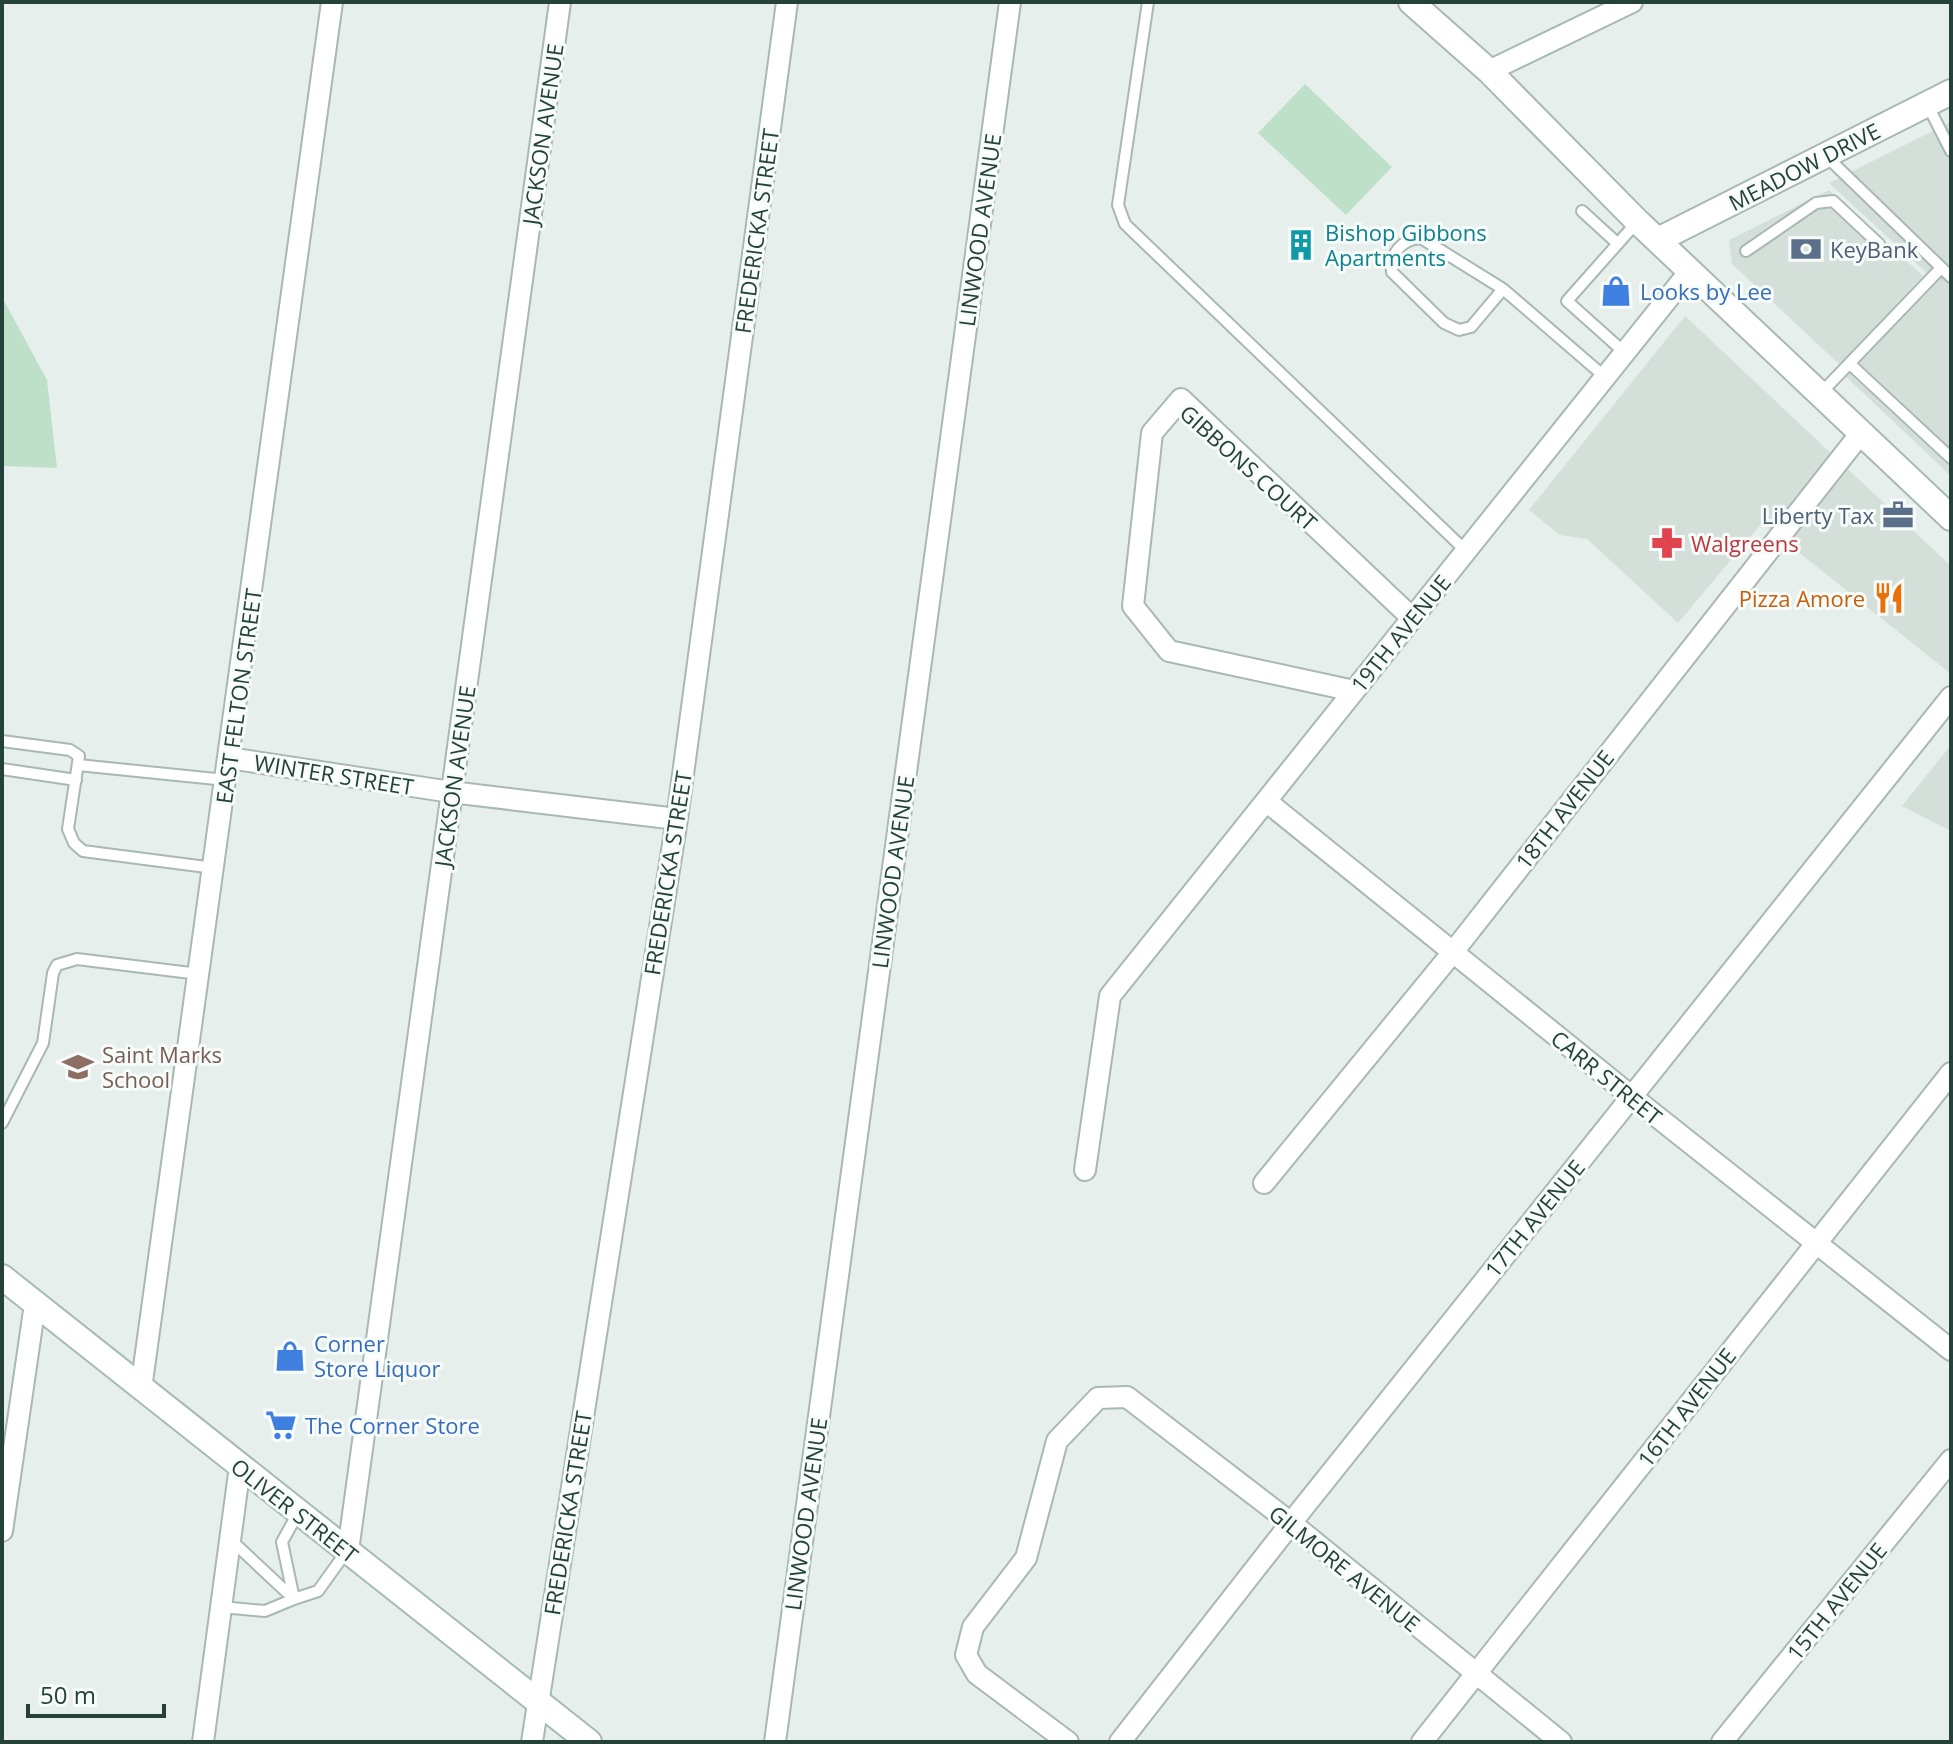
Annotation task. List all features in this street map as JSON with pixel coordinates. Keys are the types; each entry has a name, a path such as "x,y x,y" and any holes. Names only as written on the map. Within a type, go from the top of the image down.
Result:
{"street":[{"name":"EAST FELTON STREET","path":"141,1389 332,2"},
{"name":"JACKSON AVENUE","path":"348,1551 560,2"},
{"name":"FREDERICKA STREET","path":"532,1742 677,819 787,2"},
{"name":"LINWOOD AVENUE","path":"775,1742 1010,2"},
{"path":"1411,2 1489,71 1637,221 1951,518"},
{"path":"1489,71 1632,2"},
{"name":"MEADOW DRIVE","path":"1658,240 1951,92"},
{"name":"19TH AVENUE","path":"1085,1170 1110,996 1690,271"},
{"name":"GIBBONS COURT","path":"1354,691 1169,651 1133,606 1152,433 1181,399 1412,618"},
{"name":"18TH AVENUE","path":"1264,1183 1453,952 1861,433"},
{"name":"17TH AVENUE","path":"1120,1742 1291,1523 1951,697"},
{"name":"WINTER STREET","path":"229,758 451,792 677,819"},
{"name":"CARR STREET","path":"1266,801 1951,1350"},
{"name":"16TH AVENUE","path":"1422,1742 1951,1073"},
{"name":"OLIVER STREET","path":"2,1277 589,1742"},
{"path":"2,1531 35,1304"},
{"name":"GILMORE AVENUE","path":"1068,1742 977,1674 966,1655 973,1627 1026,1558 1057,1441 1098,1398 1127,1397 1291,1523 1561,1742"},
{"name":"15TH AVENUE","path":"1722,1742 1951,1460"},
{"path":"203,1742 240,1466"}],"lane":[{"path":"1148,2 1118,205 1125,224 1466,551"},
{"path":"1927,104 1951,151"},
{"path":"1826,155 1951,277"},
{"path":"1746,251 1816,203 1833,201 1879,244"},
{"path":"1582,211 1617,243"},
{"path":"1624,352 1567,301 1637,221"},
{"path":"1503,289 1471,327 1459,330 1444,323 1392,272 1391,261 1397,248 1410,239 1421,238 1503,289 1605,377"},
{"path":"1820,394 1941,268"},
{"path":"1850,364 1951,458"},
{"path":"2,741 70,750 79,756 68,829 74,843 83,851 214,868"},
{"path":"78,765 226,780"},
{"path":"2,769 76,780"},
{"path":"2,1123 43,1043 53,973 57,965 77,959 199,974"},
{"path":"294,1599 282,1542 298,1513"},
{"path":"230,1538 294,1599"},
{"path":"221,1607 265,1611 318,1591 348,1551"}],"shaded area":[{"path":"1951,122 1951,476 1840,371 1930,276 1829,183"},
{"path":"1829,190 1923,276 1841,366 1732,264 1729,240"},
{"path":"1685,316 1951,566 1951,674 1762,523 1678,623 1587,539 1560,535 1529,510"},
{"path":"1951,745 1951,831 1902,806"}],"green space":[{"path":"1305,84 1392,167 1346,215 1258,133"},
{"path":"2,297 47,380 57,468 2,466"}],"place":[{"name":"Bishop Gibbons Apartments","path":"1301,245"},
{"name":"KeyBank","path":"1806,249"},
{"name":"Looks by Lee","path":"1616,291"},
{"name":"Liberty Tax","path":"1898,515"},
{"name":"Walgreens","path":"1667,543"},
{"name":"Pizza Amore","path":"1889,598"},
{"name":"Saint Marks School","path":"78,1067"},
{"name":"Corner Store Liquor","path":"290,1356"},
{"name":"The Corner Store","path":"281,1425"}]}
